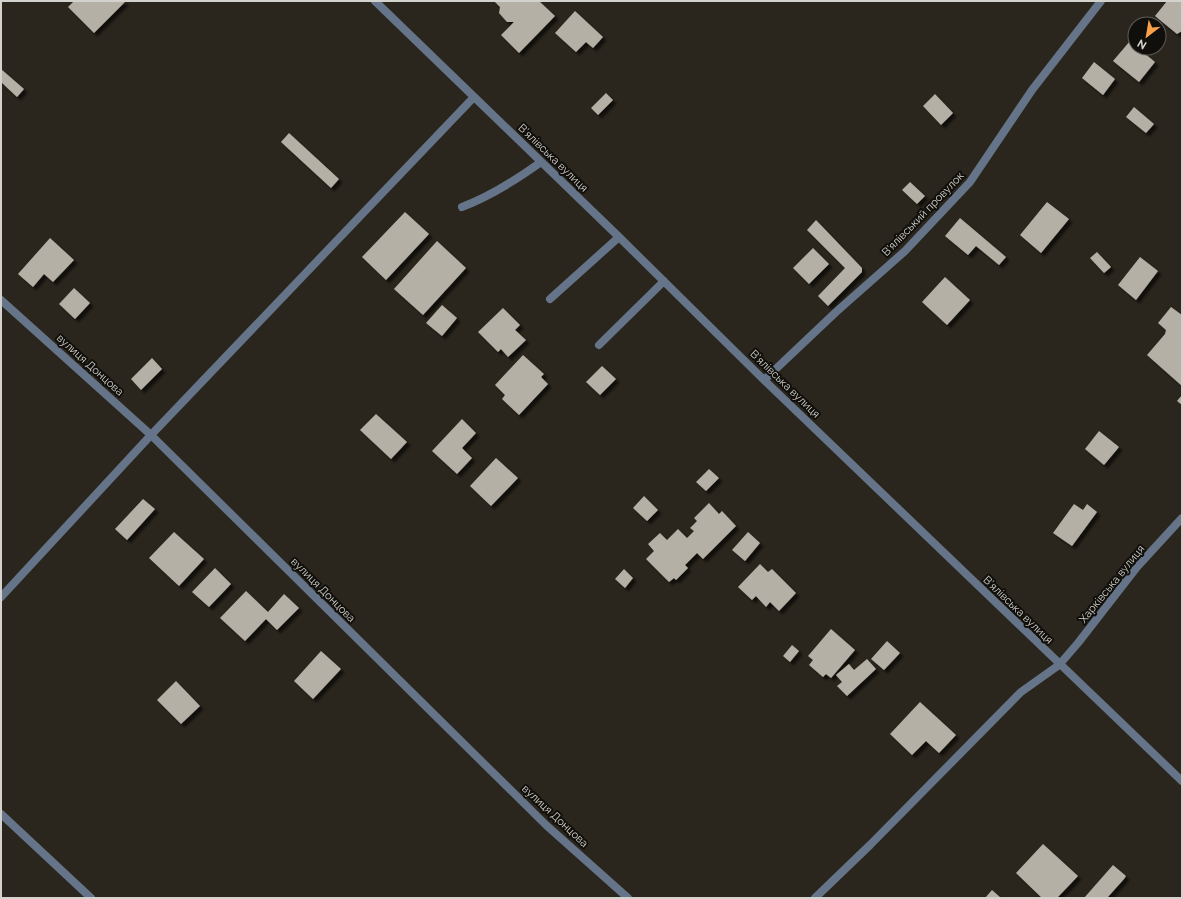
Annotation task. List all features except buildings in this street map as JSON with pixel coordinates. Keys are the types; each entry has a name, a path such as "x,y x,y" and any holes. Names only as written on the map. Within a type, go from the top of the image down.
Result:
{"street":[{"name":"В’ялівська вулиця","path":"375,1 619,237 764,380 1059,665 1182,781"},
{"name":"В'ялівський провулок","path":"764,380 836,312 905,252 970,182 1032,90 1101,1"},
{"path":"1,596 151,435 474,97"},
{"path":"462,207 503,188 541,162"},
{"path":"550,299 619,237"},
{"path":"600,345 664,281"},
{"name":"вулиця Донцова","path":"1,300 151,435 546,825 628,898"},
{"name":"Харківська вулиця","path":"815,898 881,834 1021,692 1059,665 1137,567 1182,518"},
{"path":"1,814 91,898"}]}
